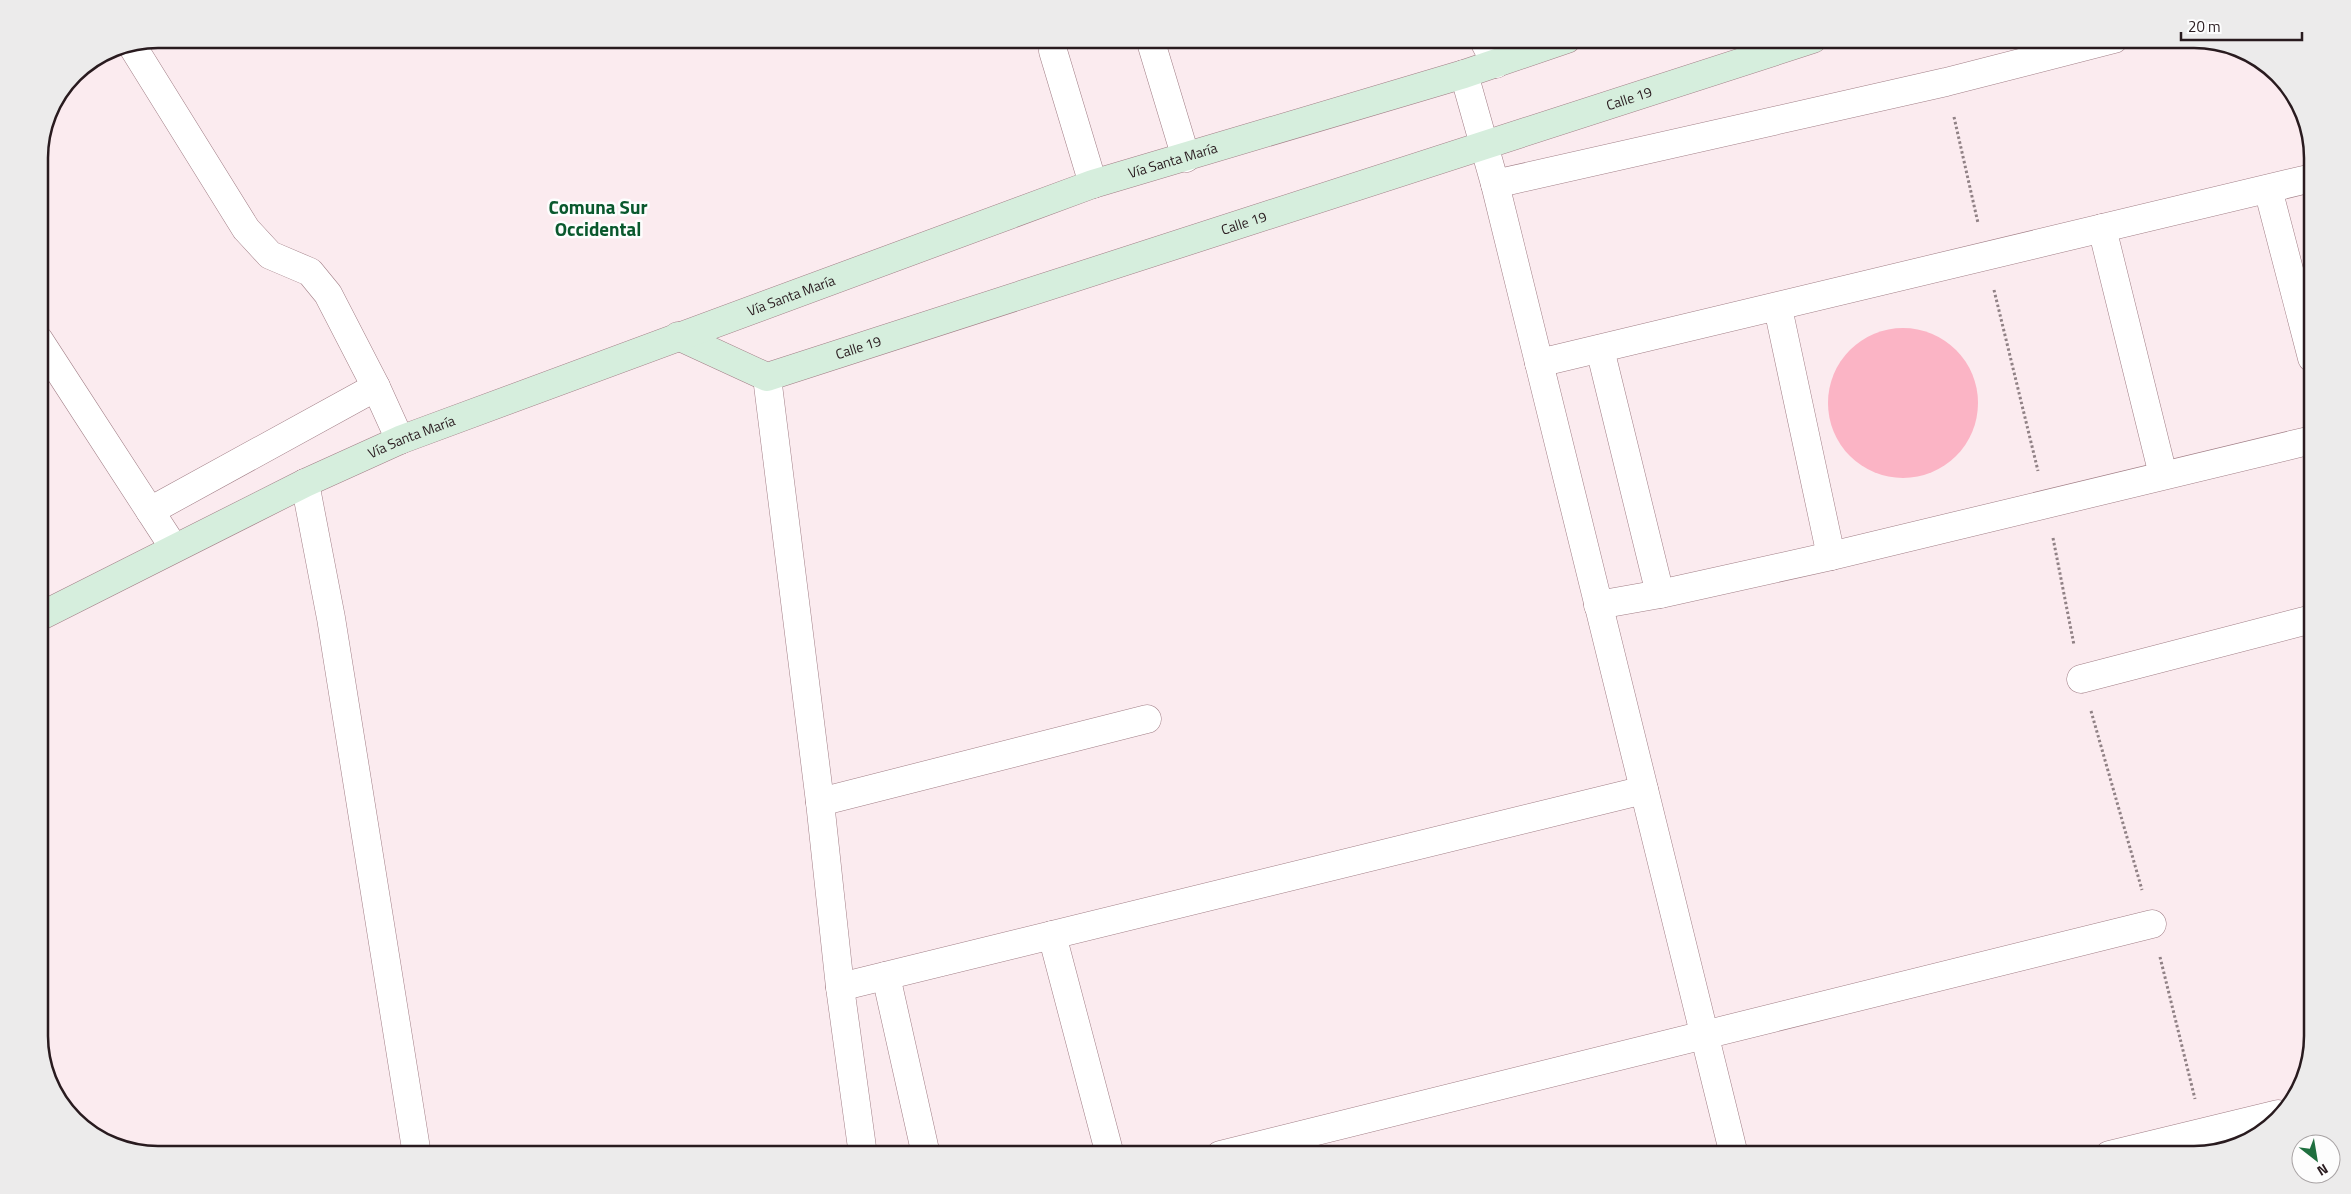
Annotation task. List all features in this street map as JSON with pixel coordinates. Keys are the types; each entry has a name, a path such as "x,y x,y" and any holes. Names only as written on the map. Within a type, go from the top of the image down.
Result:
{"main road":[{"name":"Vía Santa María","path":"48,612 305,482 400,440 1093,184 1186,158 1464,74 1541,48"},
{"name":"Calle 19","path":"767,376 1785,48"},
{"path":"678,336 767,376"}],"street":[{"path":"1153,48 1186,158"},
{"path":"1488,48 1496,64"},
{"path":"1495,184 1946,82 2079,48"},
{"path":"135,50 246,228 270,255 310,272 328,294 376,387 400,440"},
{"path":"1053,51 1093,184"},
{"path":"1464,74 1486,146 1732,1146"},
{"path":"1539,363 1778,308 2303,180"},
{"path":"2268,189 2303,324"},
{"path":"2102,228 2163,475"},
{"path":"1778,308 1831,556"},
{"path":"1600,349 1660,594"},
{"path":"48,354 174,548"},
{"path":"767,376 820,802 840,987 862,1146"},
{"path":"150,511 376,387"},
{"path":"1598,605 1660,594 1831,556 2303,442"},
{"path":"305,482 331,618 416,1146"},
{"path":"2081,679 2304,621"},
{"path":"820,802 1147,719"},
{"path":"840,987 1644,790"},
{"path":"1256,1146 2152,924"},
{"path":"1052,935 1108,1146"},
{"path":"886,976 924,1146"},
{"path":"2175,1146 2205,1142 2267,1118"}],"path":[{"path":"1946,82 1986,256"}],"shaded area":[{"path":"1903,328 1932,334 1956,350 1972,374 1978,403 1972,432 1956,456 1932,472 1903,478 1874,472 1850,456 1834,432 1828,403 1834,374 1850,350 1874,334"}],"district":[{"name":"Comuna Sur Occidental","path":"598,218"}]}
